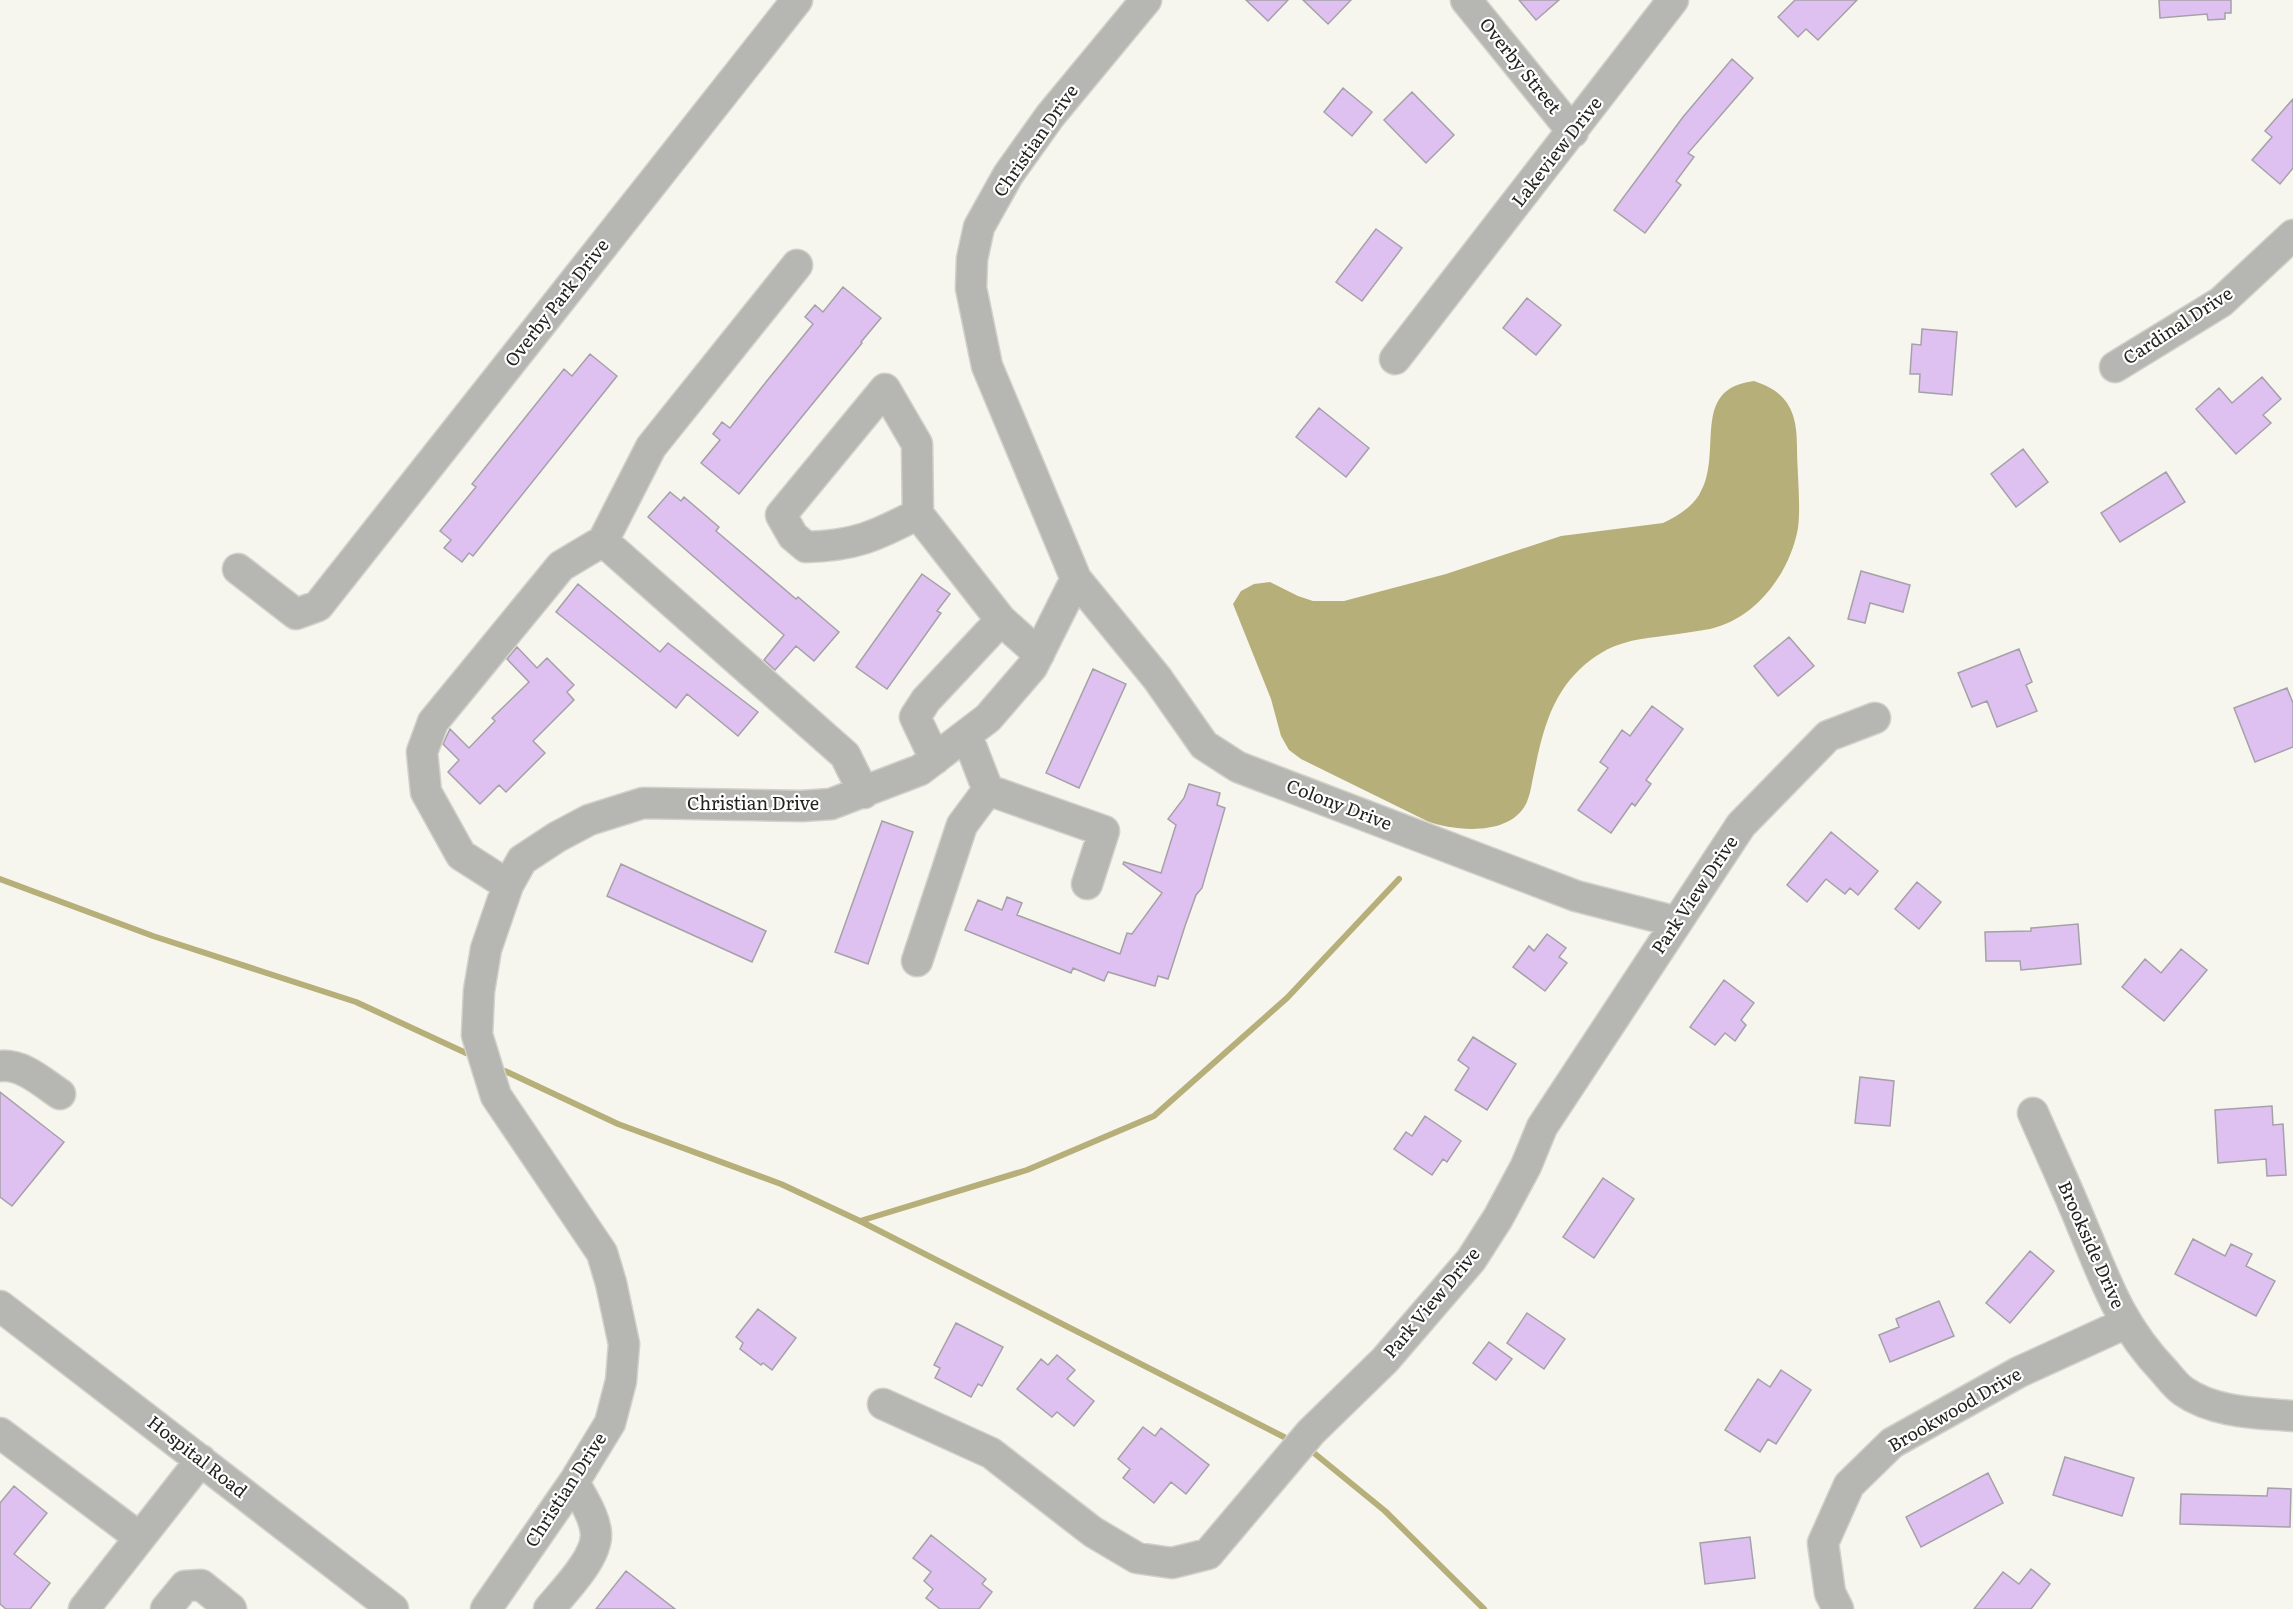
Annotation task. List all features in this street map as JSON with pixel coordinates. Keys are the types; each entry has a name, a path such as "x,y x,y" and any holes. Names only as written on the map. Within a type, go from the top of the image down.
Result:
{"street":[{"name":"Overby Park Drive","path":"238,569 296,614 318,606 797,0"},
{"name":"Christian Drive","path":"486,1609 574,1482 610,1423 621,1381 624,1344 612,1283 602,1253 496,1096 477,1035 479,991 486,948 508,885 522,860 557,837 589,820 643,803 802,806 831,804 920,770 988,718 1032,667 1076,579 987,366 971,288 972,259 979,227 1008,175 1050,116 1146,0"},
{"name":"Overby Street","path":"1466,0 1573,132"},
{"name":"Lakeview Drive","path":"1395,359 1673,0"},
{"name":"Cardinal Drive","path":"2115,367 2221,302 2293,235"},
{"path":"508,885 461,855 426,792 422,752 433,722 561,566 603,541 651,447 797,266"},
{"path":"918,514 877,536 835,547 806,547 794,536 781,515 885,389 917,444 918,514 1001,620 1039,654"},
{"path":"603,541 845,755 864,793"},
{"name":"Colony Drive","path":"1076,579 1157,678 1204,745 1238,767 1576,896 1677,922"},
{"path":"935,759 915,717 926,700 1001,620"},
{"name":"Park View Drive","path":"884,1404 990,1453 1093,1532 1137,1558 1172,1563 1208,1554 1311,1432 1385,1360 1471,1260 1498,1218 1526,1166 1542,1127 1741,825 1828,736 1875,718"},
{"path":"966,736 988,790 1104,831 1087,884"},
{"path":"917,961 962,825 988,790"},
{"path":"0,1066 15,1067 34,1076 60,1094"},
{"name":"Brookside Drive","path":"2032,1113 2083,1227 2103,1280 2126,1323 2150,1357 2183,1391 2209,1404 2239,1411 2293,1416"},
{"name":"Hospital Road","path":"0,1306 393,1609"},
{"name":"Brookwood Drive","path":"1838,1609 1830,1593 1823,1543 1849,1485 1892,1443 2019,1371 2126,1323"},
{"path":"0,1433 139,1537"},
{"path":"84,1609 201,1460"},
{"path":"549,1609 588,1562 596,1535 590,1512 574,1482"},
{"path":"166,1609 184,1586 201,1585 231,1609"}],"shaded area":[{"path":"1754,381 1783,397 1792,413 1797,434 1798,528 1794,545 1779,577 1756,605 1727,624 1710,629 1625,643 1602,652 1579,670 1554,705 1540,745 1528,799 1521,811 1511,820 1498,826 1483,828 1453,828 1439,825 1301,759 1289,750 1281,736 1271,699 1233,604 1241,591 1254,584 1270,582 1313,601 1344,601 1446,574 1561,536 1663,523 1687,508 1699,495 1706,479 1714,410 1721,396 1734,387"}],"building":[{"path":"1246,0 1288,0 1268,21"},
{"path":"1303,0 1351,0 1328,24"},
{"path":"1519,0 1559,0 1536,20"},
{"path":"1795,0 1857,0 1818,40 1806,29 1798,37 1778,17"},
{"path":"2159,0 2231,0 2231,13 2225,13 2225,19 2208,20 2207,14 2160,18"},
{"path":"1732,59 1753,78 1688,153 1694,157 1676,181 1681,185 1645,233 1614,210 1683,117"},
{"path":"1343,88 1372,112 1352,136 1324,112"},
{"path":"1412,92 1454,135 1426,163 1384,120"},
{"path":"2293,99 2293,168 2280,184 2252,160 2272,137 2265,131"},
{"path":"1376,229 1402,248 1362,301 1336,282"},
{"path":"843,287 881,318 739,494 701,463 720,440 713,434 722,422 730,428 813,324 805,317 815,305 823,312"},
{"path":"1527,298 1561,325 1536,355 1503,328"},
{"path":"1922,329 1957,332 1952,395 1919,392 1920,374 1910,374 1912,344 1921,345"},
{"path":"590,354 617,376 473,556 469,553 462,562 444,548 451,540 440,531 476,487 472,484 564,369 572,376"},
{"path":"2262,377 2281,399 2263,415 2271,423 2236,454 2196,409 2219,388 2232,403"},
{"path":"1319,408 1369,448 1346,477 1296,437"},
{"path":"2023,449 2048,482 2016,507 1991,474"},
{"path":"2166,472 2185,502 2120,542 2101,513"},
{"path":"670,492 681,501 684,497 719,527 716,531 839,632 814,661 796,646 775,670 764,660 784,635 648,517"},
{"path":"1861,571 1910,585 1903,612 1870,603 1865,623 1848,619"},
{"path":"922,574 950,594 937,611 941,613 887,689 856,667"},
{"path":"578,584 660,652 668,643 758,712 738,736 687,694 676,708 556,612"},
{"path":"1789,637 1814,666 1778,696 1754,666"},
{"path":"517,647 537,668 547,658 574,685 567,692 574,700 533,741 545,753 506,792 499,785 480,804 448,772 459,760 443,744 450,729 469,748 495,721 492,718 529,682 507,659"},
{"path":"2019,649 2032,682 2026,685 2037,711 1997,727 1987,701 1972,707 1958,673"},
{"path":"1093,669 1126,684 1079,788 1046,773"},
{"path":"2287,688 2293,703 2293,747 2255,762 2234,708"},
{"path":"1652,706 1683,729 1646,780 1651,784 1635,806 1632,803 1611,833 1578,810 1608,768 1600,762 1622,730 1630,736"},
{"path":"1189,784 1220,793 1217,805 1225,808 1202,888 1196,895 1168,979 1158,976 1155,986 1108,972 1104,981 1073,968 1071,973 965,930 978,900 1002,910 1007,897 1022,903 1017,915 1120,954 1127,933 1132,934 1162,893 1123,864 1124,862 1161,873 1176,825 1168,819 1184,798"},
{"path":"882,821 913,832 868,964 835,952"},
{"path":"1831,832 1878,871 1858,895 1850,888 1845,894 1826,879 1807,902 1787,885"},
{"path":"621,864 766,931 752,962 607,896"},
{"path":"1917,882 1941,902 1919,929 1895,909"},
{"path":"2078,924 2081,964 2021,970 2020,961 1986,961 1985,932 2031,931 2031,928"},
{"path":"1547,934 1566,948 1559,957 1567,963 1545,991 1513,967 1529,946 1534,951"},
{"path":"2181,949 2207,970 2164,1021 2122,987 2145,959 2161,973"},
{"path":"1724,980 1754,1003 1741,1020 1746,1025 1735,1041 1725,1033 1715,1045 1690,1027"},
{"path":"1473,1037 1516,1064 1487,1110 1455,1090 1469,1068 1458,1060"},
{"path":"1860,1077 1894,1081 1890,1126 1855,1123"},
{"path":"0,1092 64,1142 12,1206 0,1197"},
{"path":"2272,1106 2273,1125 2283,1124 2286,1175 2267,1176 2266,1159 2218,1163 2215,1110"},
{"path":"1425,1116 1461,1141 1447,1162 1443,1159 1432,1175 1394,1149 1406,1132 1412,1136"},
{"path":"1603,1178 1634,1199 1594,1258 1563,1237"},
{"path":"2193,1239 2225,1256 2231,1244 2252,1254 2246,1266 2275,1281 2256,1316 2175,1274"},
{"path":"2030,1251 2054,1271 2010,1323 1986,1303"},
{"path":"1939,1301 1954,1336 1890,1362 1879,1335 1899,1327 1896,1319"},
{"path":"758,1309 796,1338 772,1370 763,1363 761,1365 740,1349 743,1343 736,1337"},
{"path":"1527,1313 1565,1339 1544,1369 1507,1343"},
{"path":"956,1323 1003,1347 982,1386 978,1384 971,1397 935,1378 940,1368 934,1365"},
{"path":"1489,1342 1512,1359 1496,1380 1473,1363"},
{"path":"1057,1355 1075,1370 1067,1379 1094,1401 1074,1426 1057,1412 1052,1417 1017,1389 1041,1359 1048,1365"},
{"path":"1781,1370 1811,1390 1776,1444 1768,1439 1760,1452 1725,1430 1758,1379 1770,1387"},
{"path":"1143,1427 1155,1436 1161,1428 1209,1465 1186,1494 1171,1482 1154,1503 1123,1478 1130,1469 1118,1459"},
{"path":"2065,1457 2134,1478 2122,1516 2053,1495"},
{"path":"1988,1473 2003,1503 1921,1547 1906,1517"},
{"path":"14,1486 47,1513 14,1554 50,1583 30,1609 6,1609 0,1604 0,1503"},
{"path":"2268,1488 2291,1489 2290,1527 2180,1524 2181,1494 2267,1496"},
{"path":"931,1535 986,1579 982,1584 992,1592 979,1609 940,1609 926,1598 933,1589 924,1581 931,1572 913,1558"},
{"path":"1750,1537 1755,1578 1705,1584 1700,1543"},
{"path":"2031,1569 2050,1584 2031,1609 1974,1609 2003,1572 2019,1584"},
{"path":"626,1571 675,1609 596,1609"}],"waterway":[{"path":"0,879 153,936 356,1002 466,1053"},
{"path":"860,1221 1027,1170 1154,1116 1287,998 1399,879"},
{"path":"505,1071 618,1124 781,1184 860,1221 1284,1437"},
{"path":"1314,1453 1385,1511 1484,1609"}]}
